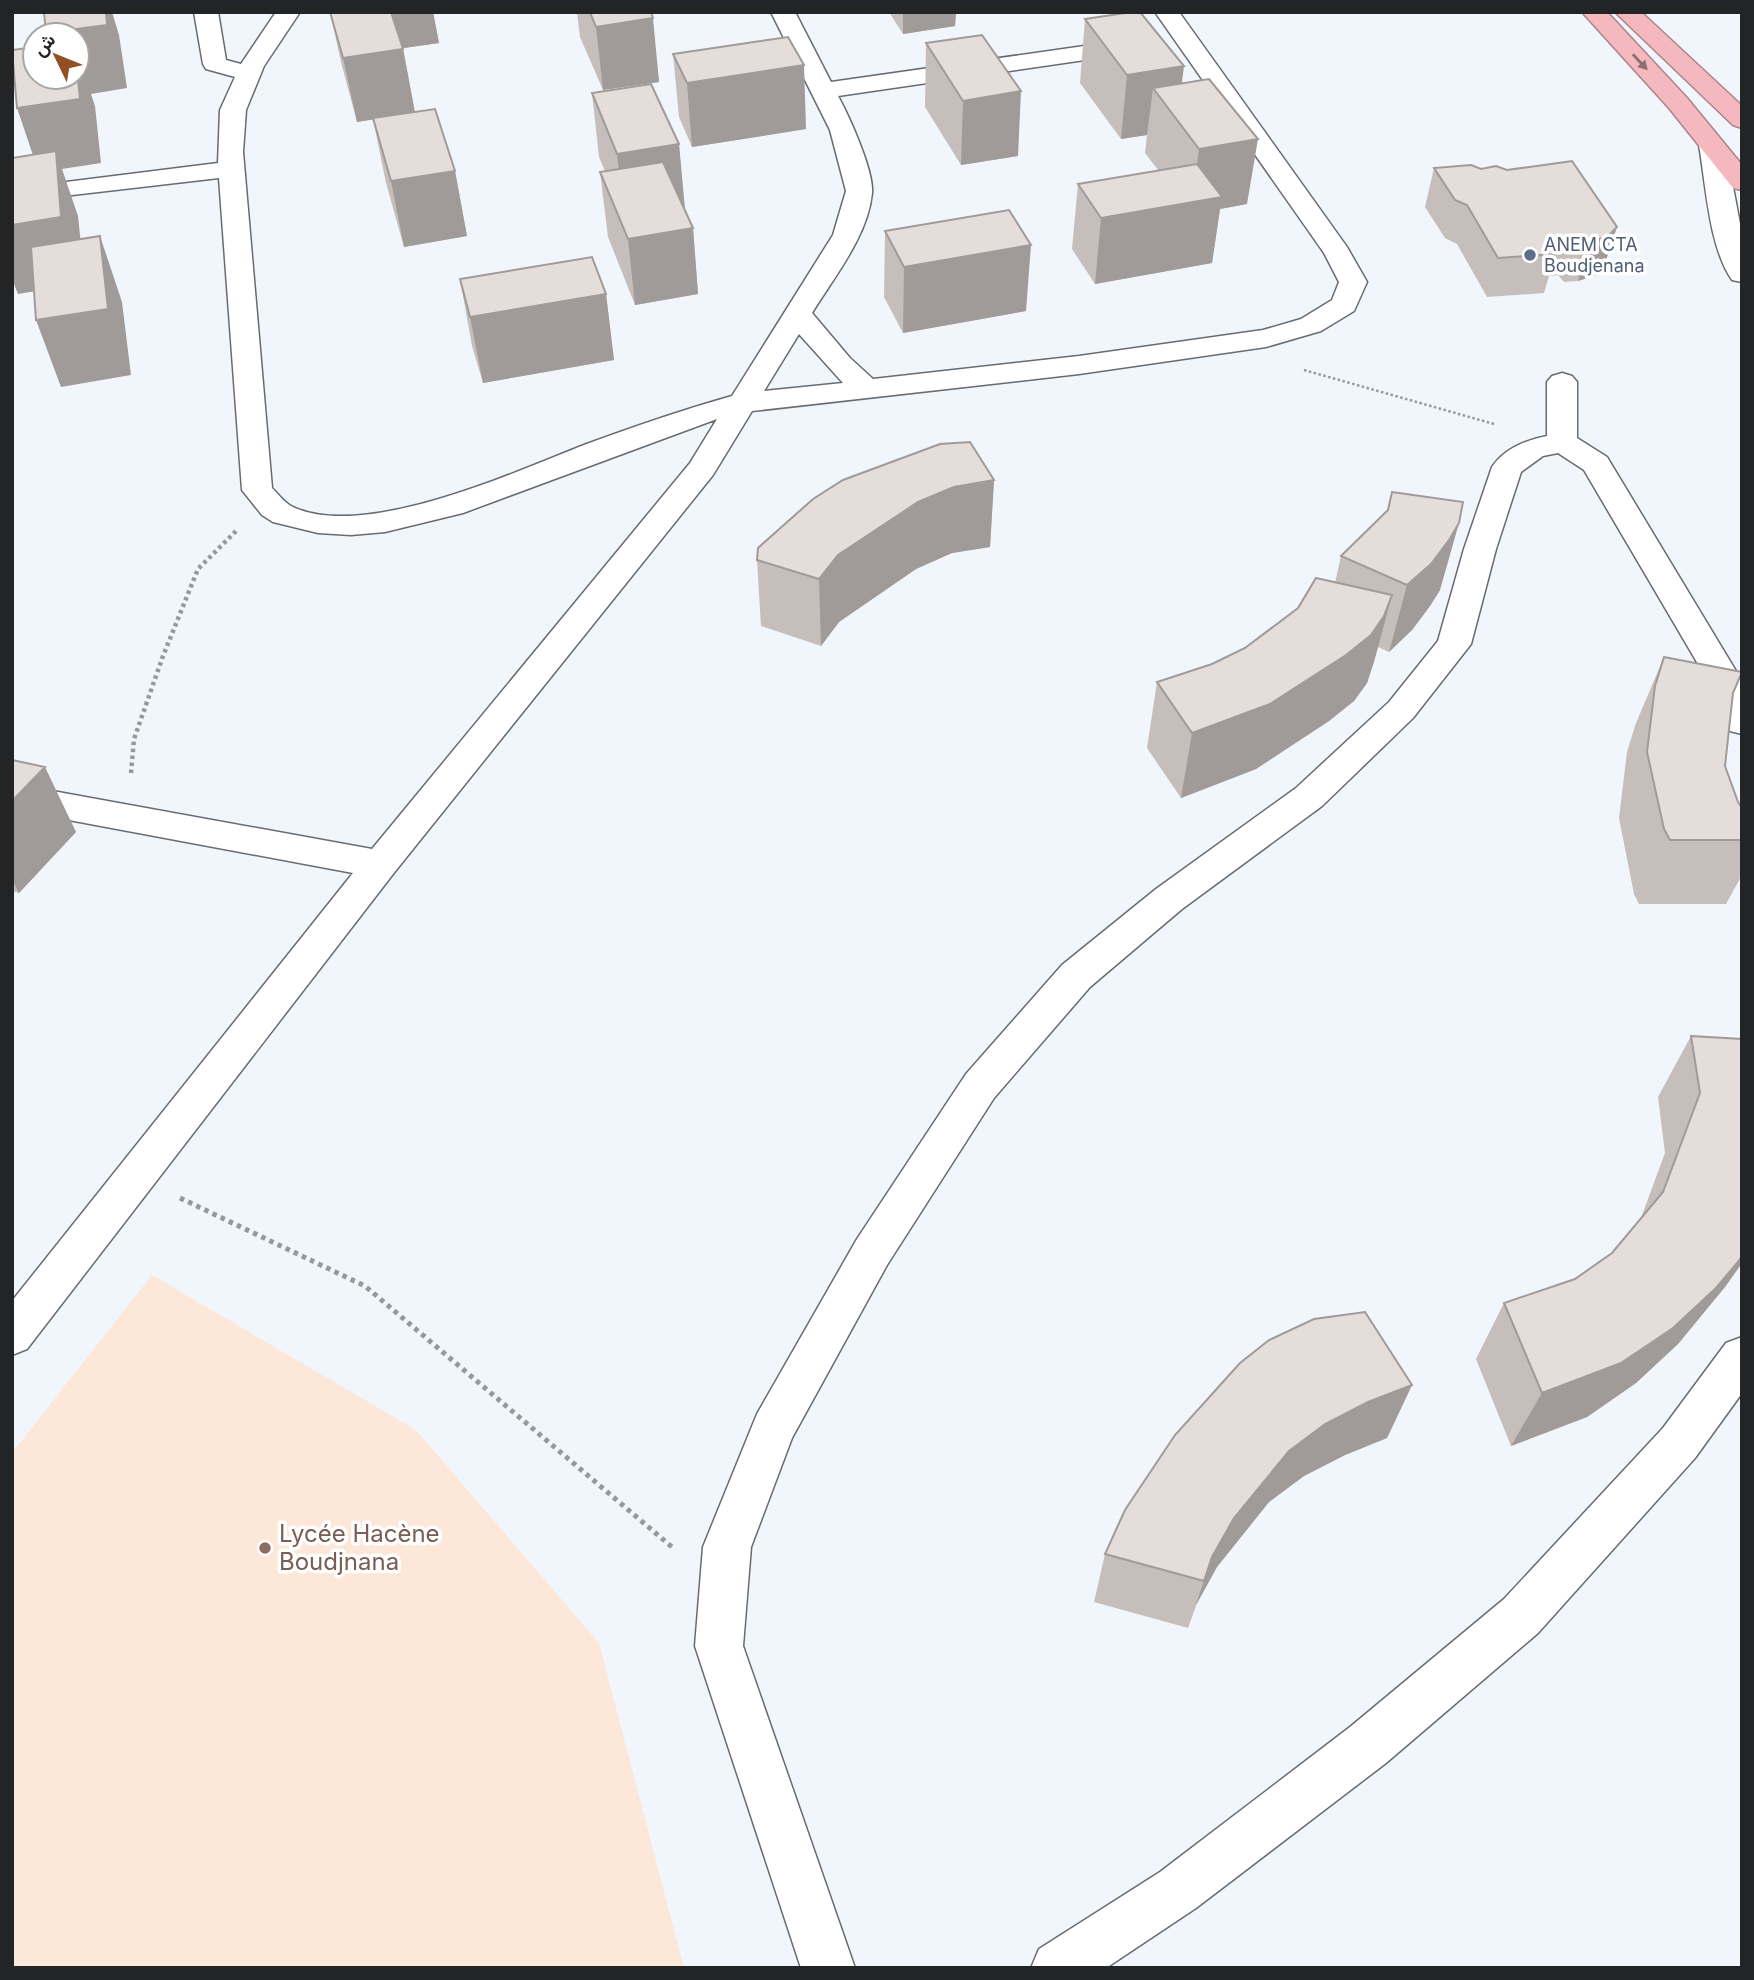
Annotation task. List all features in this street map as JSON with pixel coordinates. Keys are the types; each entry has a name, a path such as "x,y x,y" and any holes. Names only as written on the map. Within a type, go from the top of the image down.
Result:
{"highway":[{"path":"1594,12 1678,103 1742,183"},
{"path":"1627,12 1742,120"}],"street":[{"path":"206,12 215,64 249,73"},
{"path":"288,12 249,73 233,110 231,169 257,490 281,515 322,524 372,525 432,513 690,417 740,403 1079,365 1266,338 1311,325 1344,305 1353,282 1337,253 1208,69 1153,35 823,92"},
{"path":"12,1335 380,864 702,468 846,235 859,191 843,130 783,12"},
{"path":"1153,35 1208,69"},
{"path":"1712,145 1729,238 1742,274"},
{"path":"16,196 231,169"},
{"path":"798,314 840,364 867,389"},
{"path":"1562,382 1562,443"},
{"path":"828,1968 719,1646 727,1547 773,1429 872,1252 980,1086 1076,976 1169,899 1309,797 1401,710 1454,644 1480,548 1507,467 1534,448 1562,443 1596,464 1725,681 1742,722"},
{"path":"12,800 58,805 380,864"},
{"path":"1058,1968 1178,1890 1315,1786 1368,1745 1521,1616 1679,1443 1742,1357"}],"path":[{"path":"1295,368 1562,443"},
{"path":"126,817 134,739 163,656 198,569 244,524 272,505"},
{"path":"135,1177 365,1286 723,1590"}],"shaded area":[{"name":"Lycée Hacène Boudjnana","path":"152,1275 416,1430 599,1643 684,1968 12,1968 12,1453"}],"building":[{"path":"44,12 106,12 107,25 91,27 91,21 45,21"},
{"path":"330,12 391,12 403,49 343,58"},
{"path":"590,12 651,12 653,18 596,27"},
{"path":"1140,12 1184,66 1127,75 1085,19"},
{"path":"982,35 1021,91 963,101 926,43"},
{"path":"788,37 804,65 687,83 673,54"},
{"path":"21,49 21,91 79,91 80,99 17,108 12,50"},
{"path":"1209,79 1258,139 1199,149 1153,88"},
{"path":"651,84 679,144 617,154 592,93"},
{"path":"435,109 455,171 391,181 373,118"},
{"path":"56,151 61,217 12,225 12,158"},
{"path":"1572,161 1617,227 1608,236 1590,242 1576,244 1570,236 1547,239 1555,254 1498,258 1467,205 1455,200 1434,168 1471,165 1481,169 1496,166 1507,170"},
{"path":"663,162 693,228 628,239 600,172"},
{"path":"1197,164 1222,197 1101,218 1078,184"},
{"path":"1009,210 1031,245 904,267 885,231"},
{"path":"100,236 108,309 36,320 31,247"},
{"path":"592,257 606,294 470,317 460,279"},
{"path":"970,442 994,480 954,487 918,502 838,555 819,579 757,560 758,548 813,499 843,480 940,444"},
{"path":"1392,492 1463,502 1459,523 1449,540 1431,564 1407,585 1341,556 1388,510"},
{"path":"1316,578 1392,595 1384,616 1371,635 1346,655 1270,704 1192,733 1157,682 1212,664 1245,648 1298,608"},
{"path":"1664,657 1742,672 1733,693 1725,766 1742,808 1742,840 1670,840 1664,829 1647,752 1655,686"},
{"path":"12,760 45,767 12,801"},
{"path":"1691,1036 1742,1039 1742,1257 1716,1288 1673,1328 1621,1363 1542,1393 1504,1303 1575,1279 1612,1253 1663,1192 1700,1093"},
{"path":"1365,1312 1412,1385 1368,1402 1325,1424 1289,1451 1234,1518 1212,1557 1204,1581 1105,1554 1125,1510 1175,1435 1240,1363 1269,1340 1314,1319"}],"place":[{"name":"ANEM CTA Boudjenana","path":"1530,255"},
{"name":"Lycée Hacène Boudjnana","path":"265,1548"}]}
